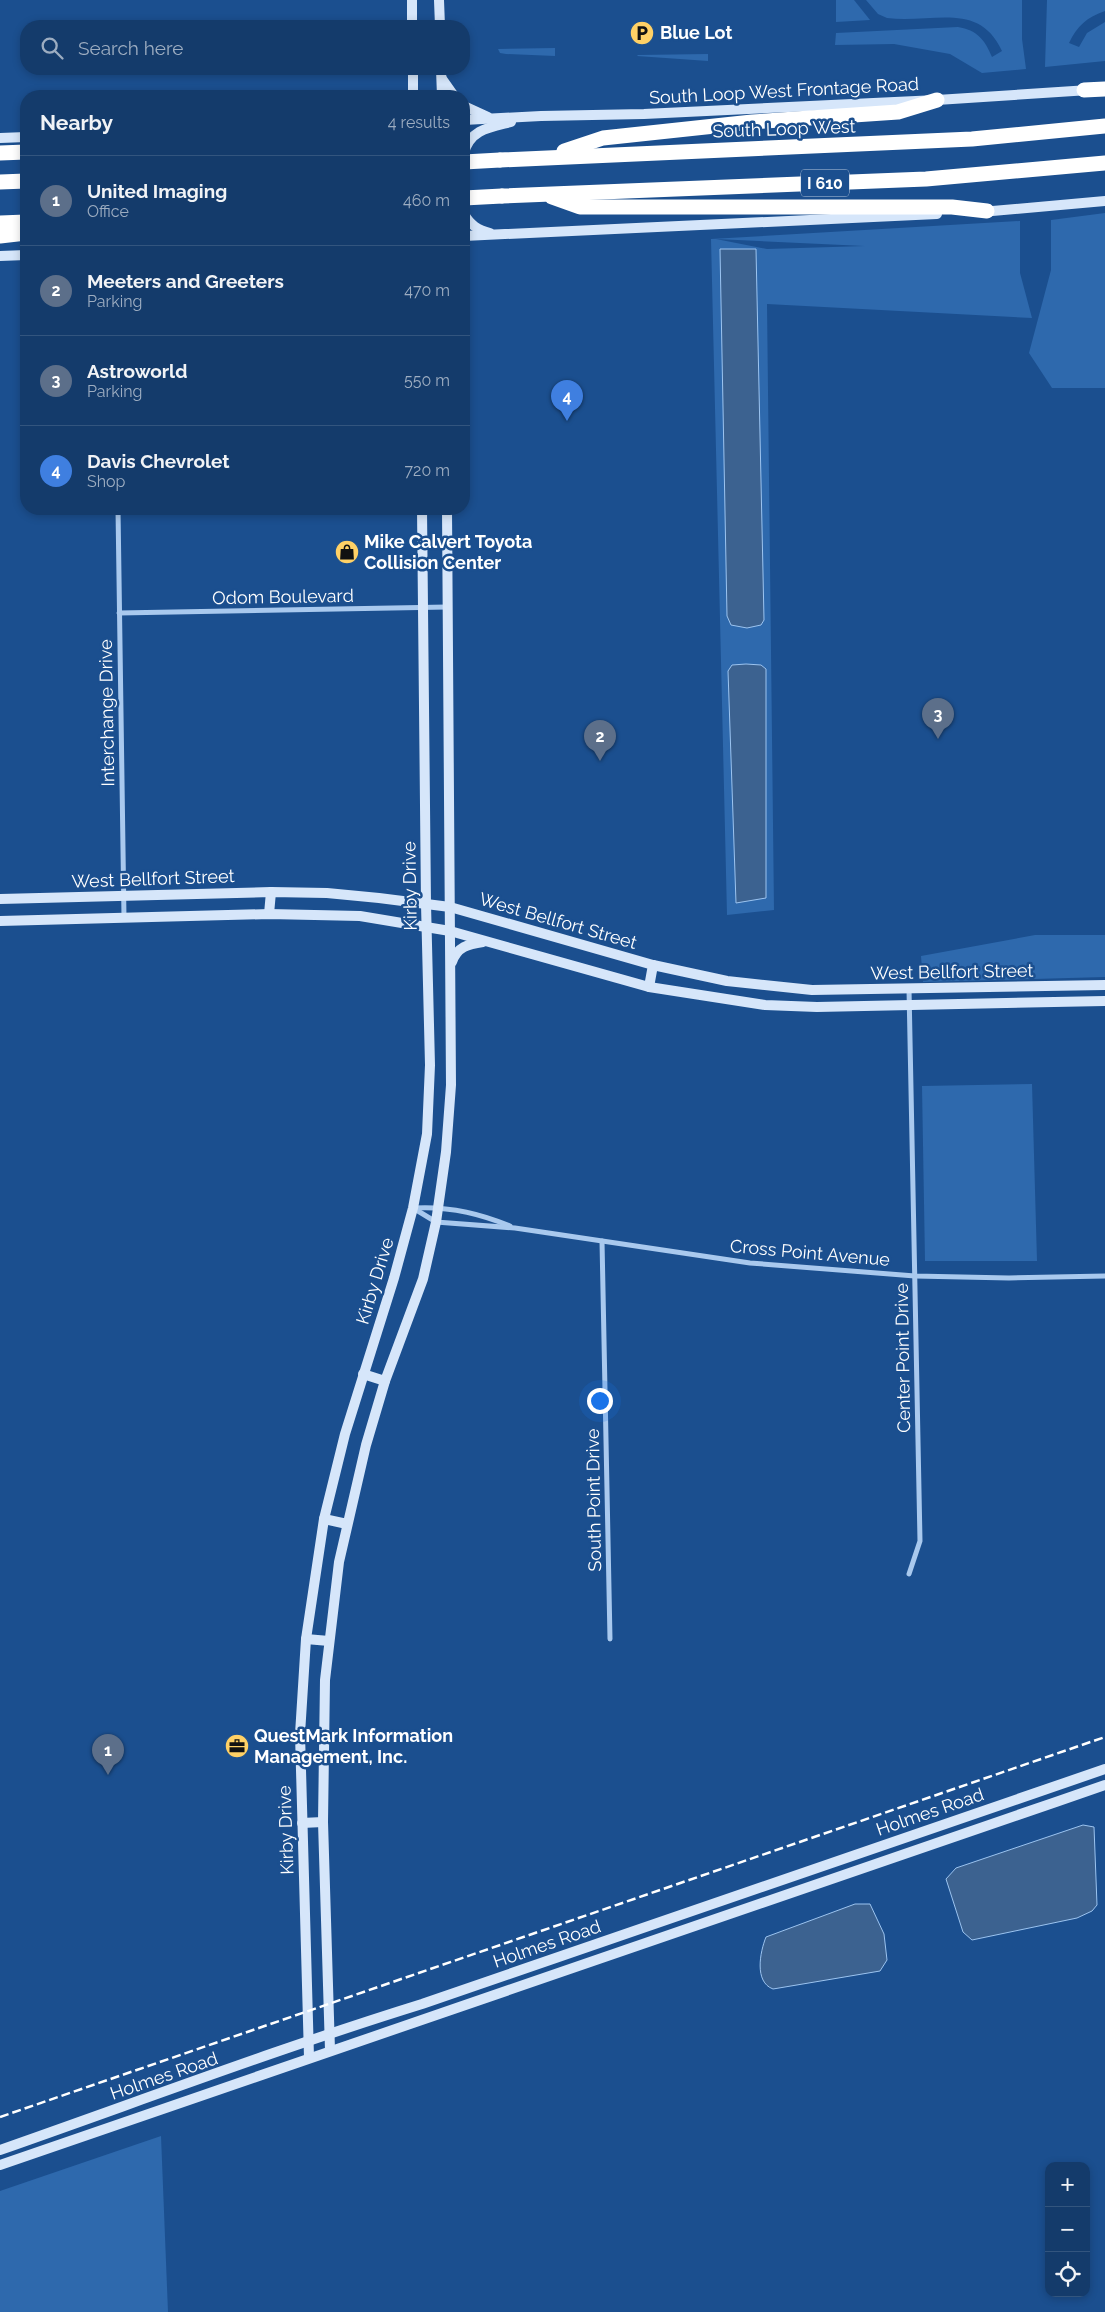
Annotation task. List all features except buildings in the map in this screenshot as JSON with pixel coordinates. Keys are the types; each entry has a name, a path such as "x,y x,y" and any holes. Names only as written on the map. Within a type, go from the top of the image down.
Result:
{"highway":[{"path":"1084,90 1105,88"},
{"path":"546,157 603,138 752,122 898,112 937,100"},
{"name":"South Loop West","path":"470,162 972,139 1105,126"},
{"path":"0,152 20,152"},
{"name":"I 610","path":"470,198 926,179 1105,163"},
{"path":"0,182 20,181"},
{"path":"544,194 580,207 918,206 952,207 987,212"},
{"path":"0,223 20,222"},
{"path":"0,236 20,234"}],"main road":[{"path":"412,0 412,20"},
{"path":"439,0 440,20"},
{"path":"413,75 413,90"},
{"path":"442,75 442,90"},
{"path":"443,75 451,90"},
{"path":"409,90 413,82"},
{"name":"South Loop West Frontage Road","path":"470,120 644,114 810,104 937,100 1084,90"},
{"path":"470,109 491,119"},
{"path":"470,139 480,130 541,116"},
{"path":"0,138 20,137"},
{"path":"470,236 987,212 1105,201"},
{"path":"470,224 480,231 501,235"},
{"path":"0,256 20,254"},
{"name":"Kirby Drive","path":"308,2057 300,1734 306,1639 324,1520 344,1434 394,1278 413,1208 428,1124 430,1065 426,904 422,515"},
{"name":"Kirby Drive","path":"330,2050 323,1822 324,1680 339,1562 366,1446 385,1380 423,1279 436,1222 446,1152 451,1085 447,515"},
{"path":"269,914 272,892"},
{"name":"West Bellfort Street","path":"0,899 327,892 450,907 653,965 727,981 768,987 812,990 1105,985"},
{"name":"West Bellfort Street","path":"0,921 269,914 360,916 450,931 648,986 765,1005 817,1007 1105,1001"},
{"path":"450,968 454,955 461,948 468,944 488,942"},
{"path":"648,986 653,965"},
{"path":"363,1374 385,1380"},
{"path":"324,1520 347,1524"},
{"path":"306,1639 329,1641"},
{"name":"Holmes Road","path":"0,2150 271,2056 307,2040 534,1965 1105,1769"},
{"name":"Holmes Road","path":"0,2165 308,2057 540,1980 1105,1785"},
{"path":"302,1823 323,1822"},
{"path":"890,1843 895,1858"},
{"path":"534,1965 540,1980"}],"street":[{"name":"Interchange Drive","path":"118,515 124,917"},
{"name":"Odom Boulevard","path":"119,614 447,607"},
{"name":"Center Point Drive","path":"909,989 920,1541 909,1574"},
{"name":"Cross Point Avenue","path":"413,1208 438,1206 494,1220 515,1228"},
{"name":"Cross Point Avenue","path":"413,1208 436,1222 515,1228 750,1263 915,1276 1009,1278 1105,1276"},
{"name":"South Point Drive","path":"602,1241 610,1639"}],"shaded area":[{"path":"836,0 854,0 870,20 836,22"},
{"path":"866,0 1022,0 1022,39 1026,69 982,73 950,54 894,44 835,45 836,33 958,27 965,28 980,37 992,57 1002,51 992,35 981,25 967,20 952,18 887,18 878,14"},
{"path":"1047,0 1105,0 1105,11 1083,23 1069,43 1079,47 1087,33 1105,22 1105,61 1045,67"},
{"path":"555,48 555,56 506,54 500,53 498,49"},
{"path":"708,54 708,61 637,56 638,55"},
{"path":"1105,213 1105,388 1052,388 1029,353 1051,270 1051,220"},
{"path":"1020,221 1020,273 1032,318 767,304 774,910 727,915 711,239","holes":["716,239 865,246 767,249"]},
{"path":"720,249 756,249 764,620 761,625 747,628 731,625 727,616"},
{"path":"732,665 761,665 766,669 766,898 736,903 728,671"},
{"path":"1035,935 1105,935 1105,977 923,982 921,956"},
{"path":"1032,1084 1037,1261 925,1261 922,1086"},
{"path":"1083,1825 1094,1827 1097,1905 1092,1911 1077,1918 972,1940 963,1932 946,1879 956,1868"},
{"path":"855,1904 870,1904 884,1934 887,1960 880,1971 773,1989 767,1985 763,1980 760,1966 766,1937"},
{"path":"161,2136 168,2312 0,2312 0,2191"}],"railway":[{"path":"0,2117 1105,1737"}],"place":[{"name":"Blue Lot","path":"642,33"},
{"name":"Davis Chevrolet","path":"567,421"},
{"name":"Mike Calvert Toyota Collision Center","path":"347,552"},
{"name":"Astroworld","path":"938,739"},
{"name":"Meeters and Greeters","path":"600,761"},
{"name":"QuestMark Information Management, Inc.","path":"237,1746"},
{"name":"United Imaging","path":"108,1775"}]}
